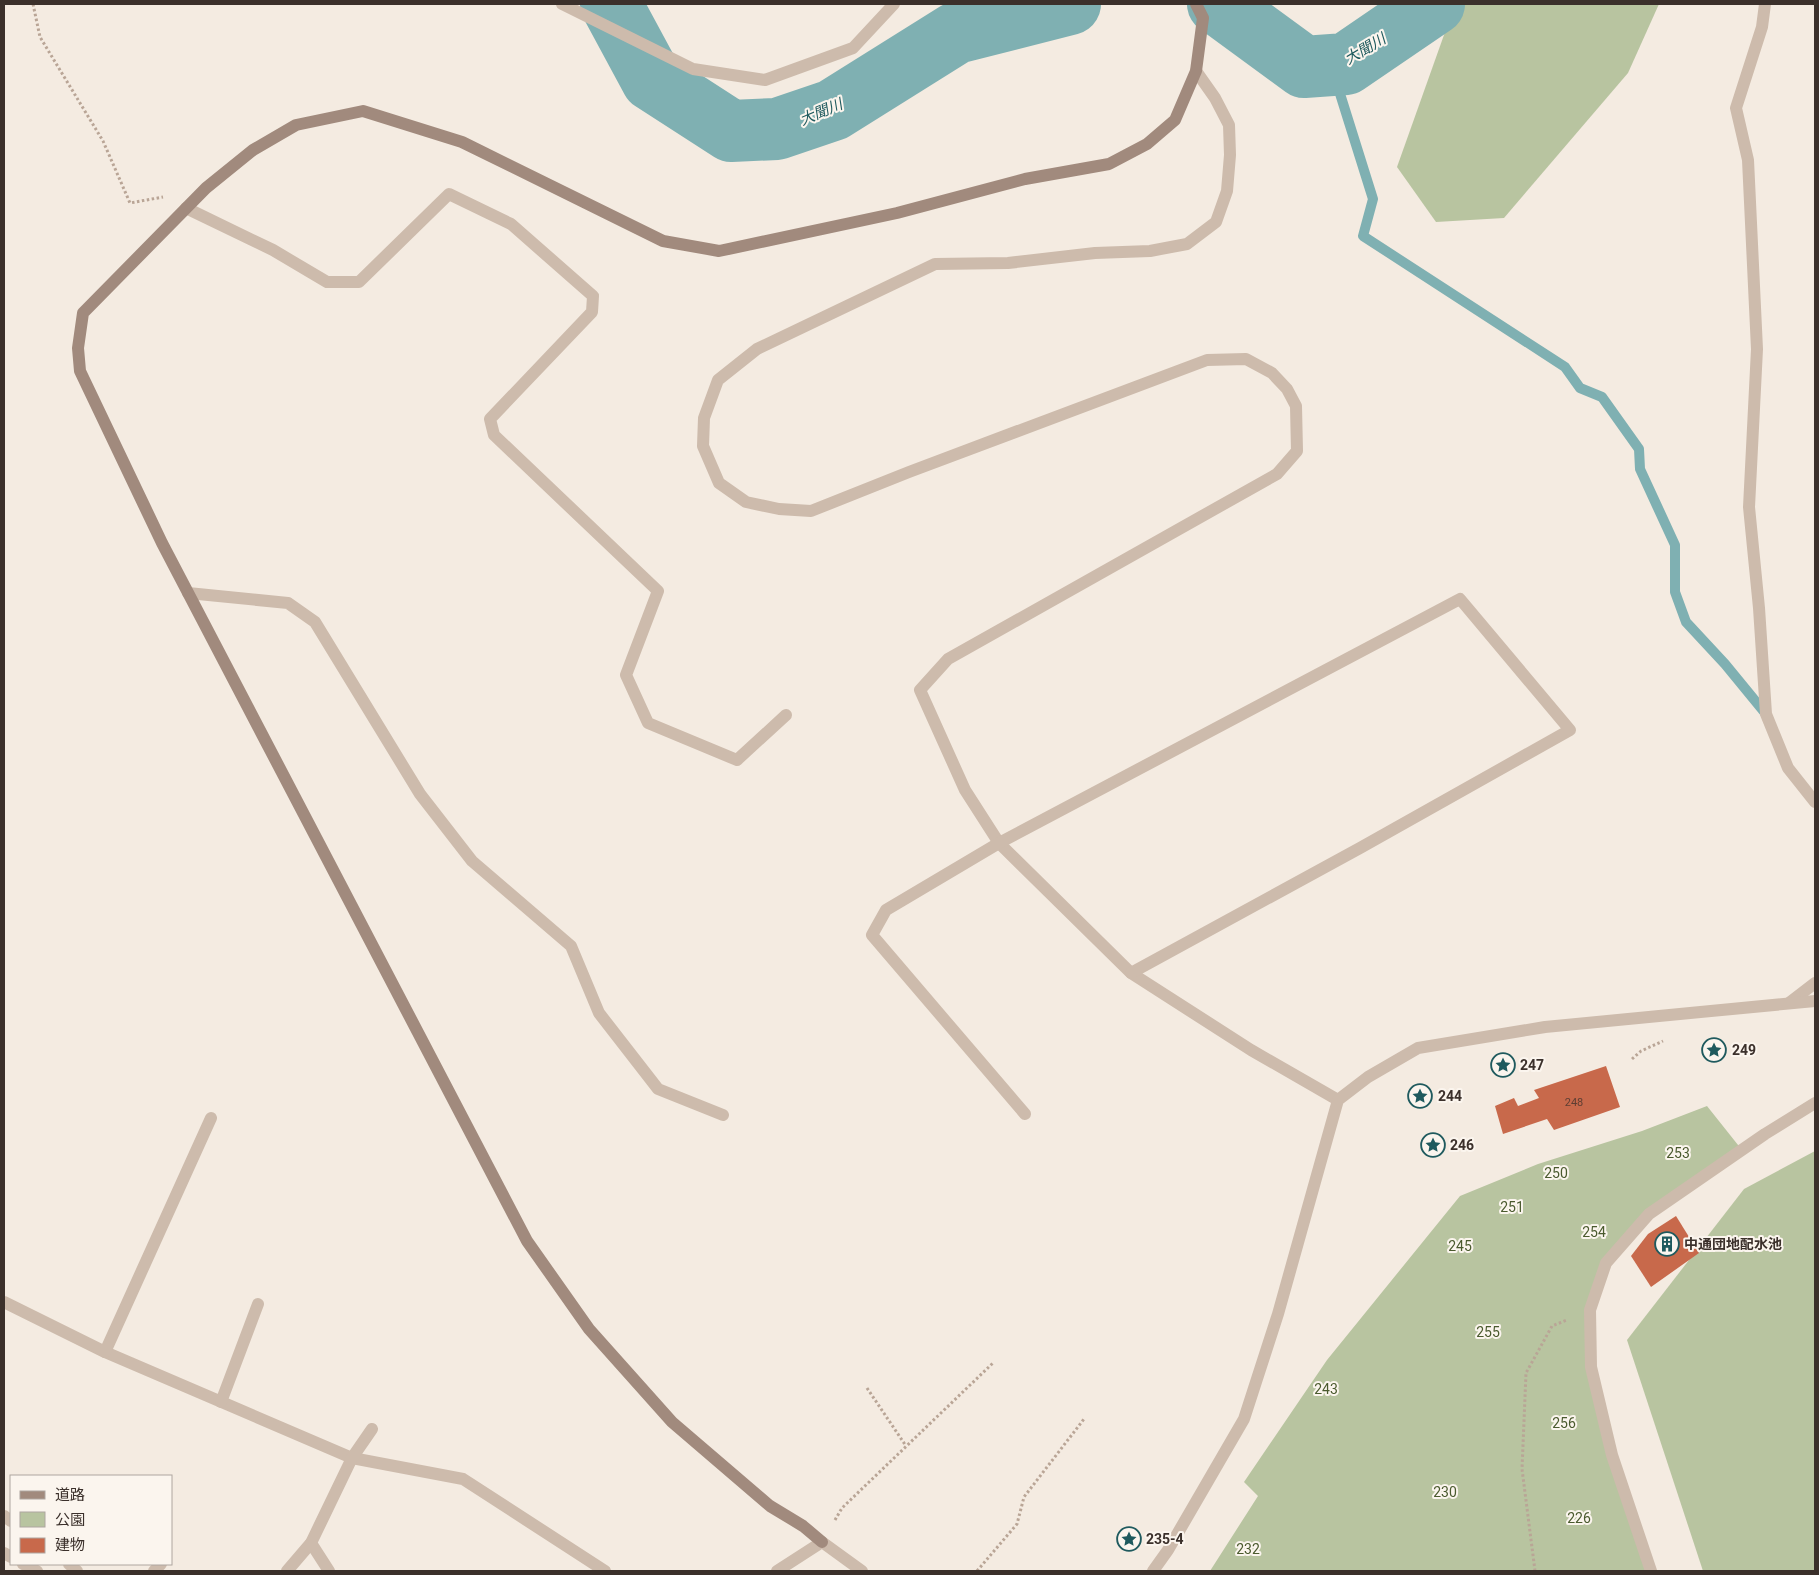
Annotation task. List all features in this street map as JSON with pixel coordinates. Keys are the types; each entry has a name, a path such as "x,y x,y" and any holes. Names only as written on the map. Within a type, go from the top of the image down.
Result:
{"street":[{"path":"562,4 693,69 765,80 853,48 894,4"},
{"path":"862,1571 803,1526 770,1506 672,1422 589,1329 527,1241 188,593 112,441 80,371 78,348 83,313 206,188 253,150 296,125 363,111 462,142 663,241 719,251 896,213 1025,180 1109,164 1147,144 1175,120 1196,72 1202,18 1196,4"},
{"path":"1765,4 1762,27 1736,108 1748,160 1757,349 1749,507 1760,608 1766,714 1788,768 1815,802"},
{"path":"1196,72 1215,98 1228,125 1230,155 1227,191 1216,222 1187,244 1150,251 1095,253 1008,263 934,264 757,349 718,380 704,418 703,446 719,483 746,502 778,509 810,511 1206,360 1246,359 1272,373 1287,390 1296,406 1297,451 1277,474 948,659 920,690 965,790 999,843 1131,973 1250,1050 1338,1100"},
{"path":"186,208 273,250 327,282 360,282 449,194 511,224 592,296 592,312 490,418 494,434 658,590 626,676 648,723 737,760 786,715"},
{"path":"188,593 288,603 315,622 420,794 472,861 571,946 599,1013 658,1089 722,1115"},
{"path":"1025,1114 872,935 886,910 999,843 1460,599 1570,730 1369,844 1131,973"},
{"path":"1787,1005 1815,983"},
{"path":"1153,1571 1168,1550 1244,1419 1278,1314 1338,1100 1368,1077 1418,1048 1545,1027 1815,1001"},
{"path":"1651,1571 1612,1455 1591,1367 1590,1310 1606,1263 1649,1214 1765,1134 1815,1103"},
{"path":"105,1352 211,1118"},
{"path":"4,1302 105,1352 352,1458 464,1479 604,1571"},
{"path":"221,1402 258,1304"},
{"path":"288,1571 311,1543 352,1458 372,1429"},
{"path":"777,1571 822,1542"},
{"path":"311,1543 329,1571"},
{"path":"25,1565 37,1571"}],"path":[{"path":"32,4 40,37 103,141 130,203 206,188"},
{"path":"1535,1571 1522,1469 1526,1373 1552,1326 1590,1310"},
{"path":"822,1542 842,1508 993,1363"},
{"path":"867,1388 906,1446"},
{"path":"977,1571 1017,1524 1024,1497 1084,1419"}],"green space":[{"path":"1455,4 1659,4 1628,73 1504,218 1436,222 1397,167"},
{"path":"1707,1106 1742,1150 1649,1214 1606,1263 1590,1310 1591,1367 1651,1571 1210,1571 1258,1496 1244,1482 1327,1360 1460,1196 1538,1164 1642,1131"},
{"path":"1815,1151 1815,1571 1703,1571 1627,1340 1744,1189"}],"building":[{"path":"1606,1066 1620,1107 1554,1130 1547,1119 1503,1134 1495,1106 1514,1098 1518,1106 1539,1098 1534,1090"},
{"name":"中通団地配水池","path":"1676,1216 1699,1253 1651,1287 1631,1256 1648,1234"}],"waterway":[{"name":"大聞川","path":"611,4 652,80 731,131 777,129 833,110 956,33 1070,4"},
{"name":"大聞川","path":"1218,4 1304,67 1346,64 1434,4"},
{"path":"1331,65 1373,199 1363,236 1565,367 1580,388 1602,397 1639,449 1640,469 1675,545 1675,592 1686,622 1725,664 1766,714"}],"place":[{"name":"249","path":"1714,1050"},
{"name":"247","path":"1503,1065"},
{"name":"244","path":"1420,1096"},
{"name":"246","path":"1433,1145"},
{"name":"中通団地配水池","path":"1667,1244"},
{"name":"235-4","path":"1129,1539"}],"park label":[{"name":"253","path":"1678,1153"},
{"name":"250","path":"1556,1173"},
{"name":"251","path":"1512,1207"},
{"name":"254","path":"1594,1232"},
{"name":"245","path":"1460,1246"},
{"name":"255","path":"1488,1332"},
{"name":"243","path":"1326,1389"},
{"name":"256","path":"1564,1423"},
{"name":"230","path":"1445,1492"},
{"name":"226","path":"1579,1518"},
{"name":"232","path":"1248,1549"}]}
